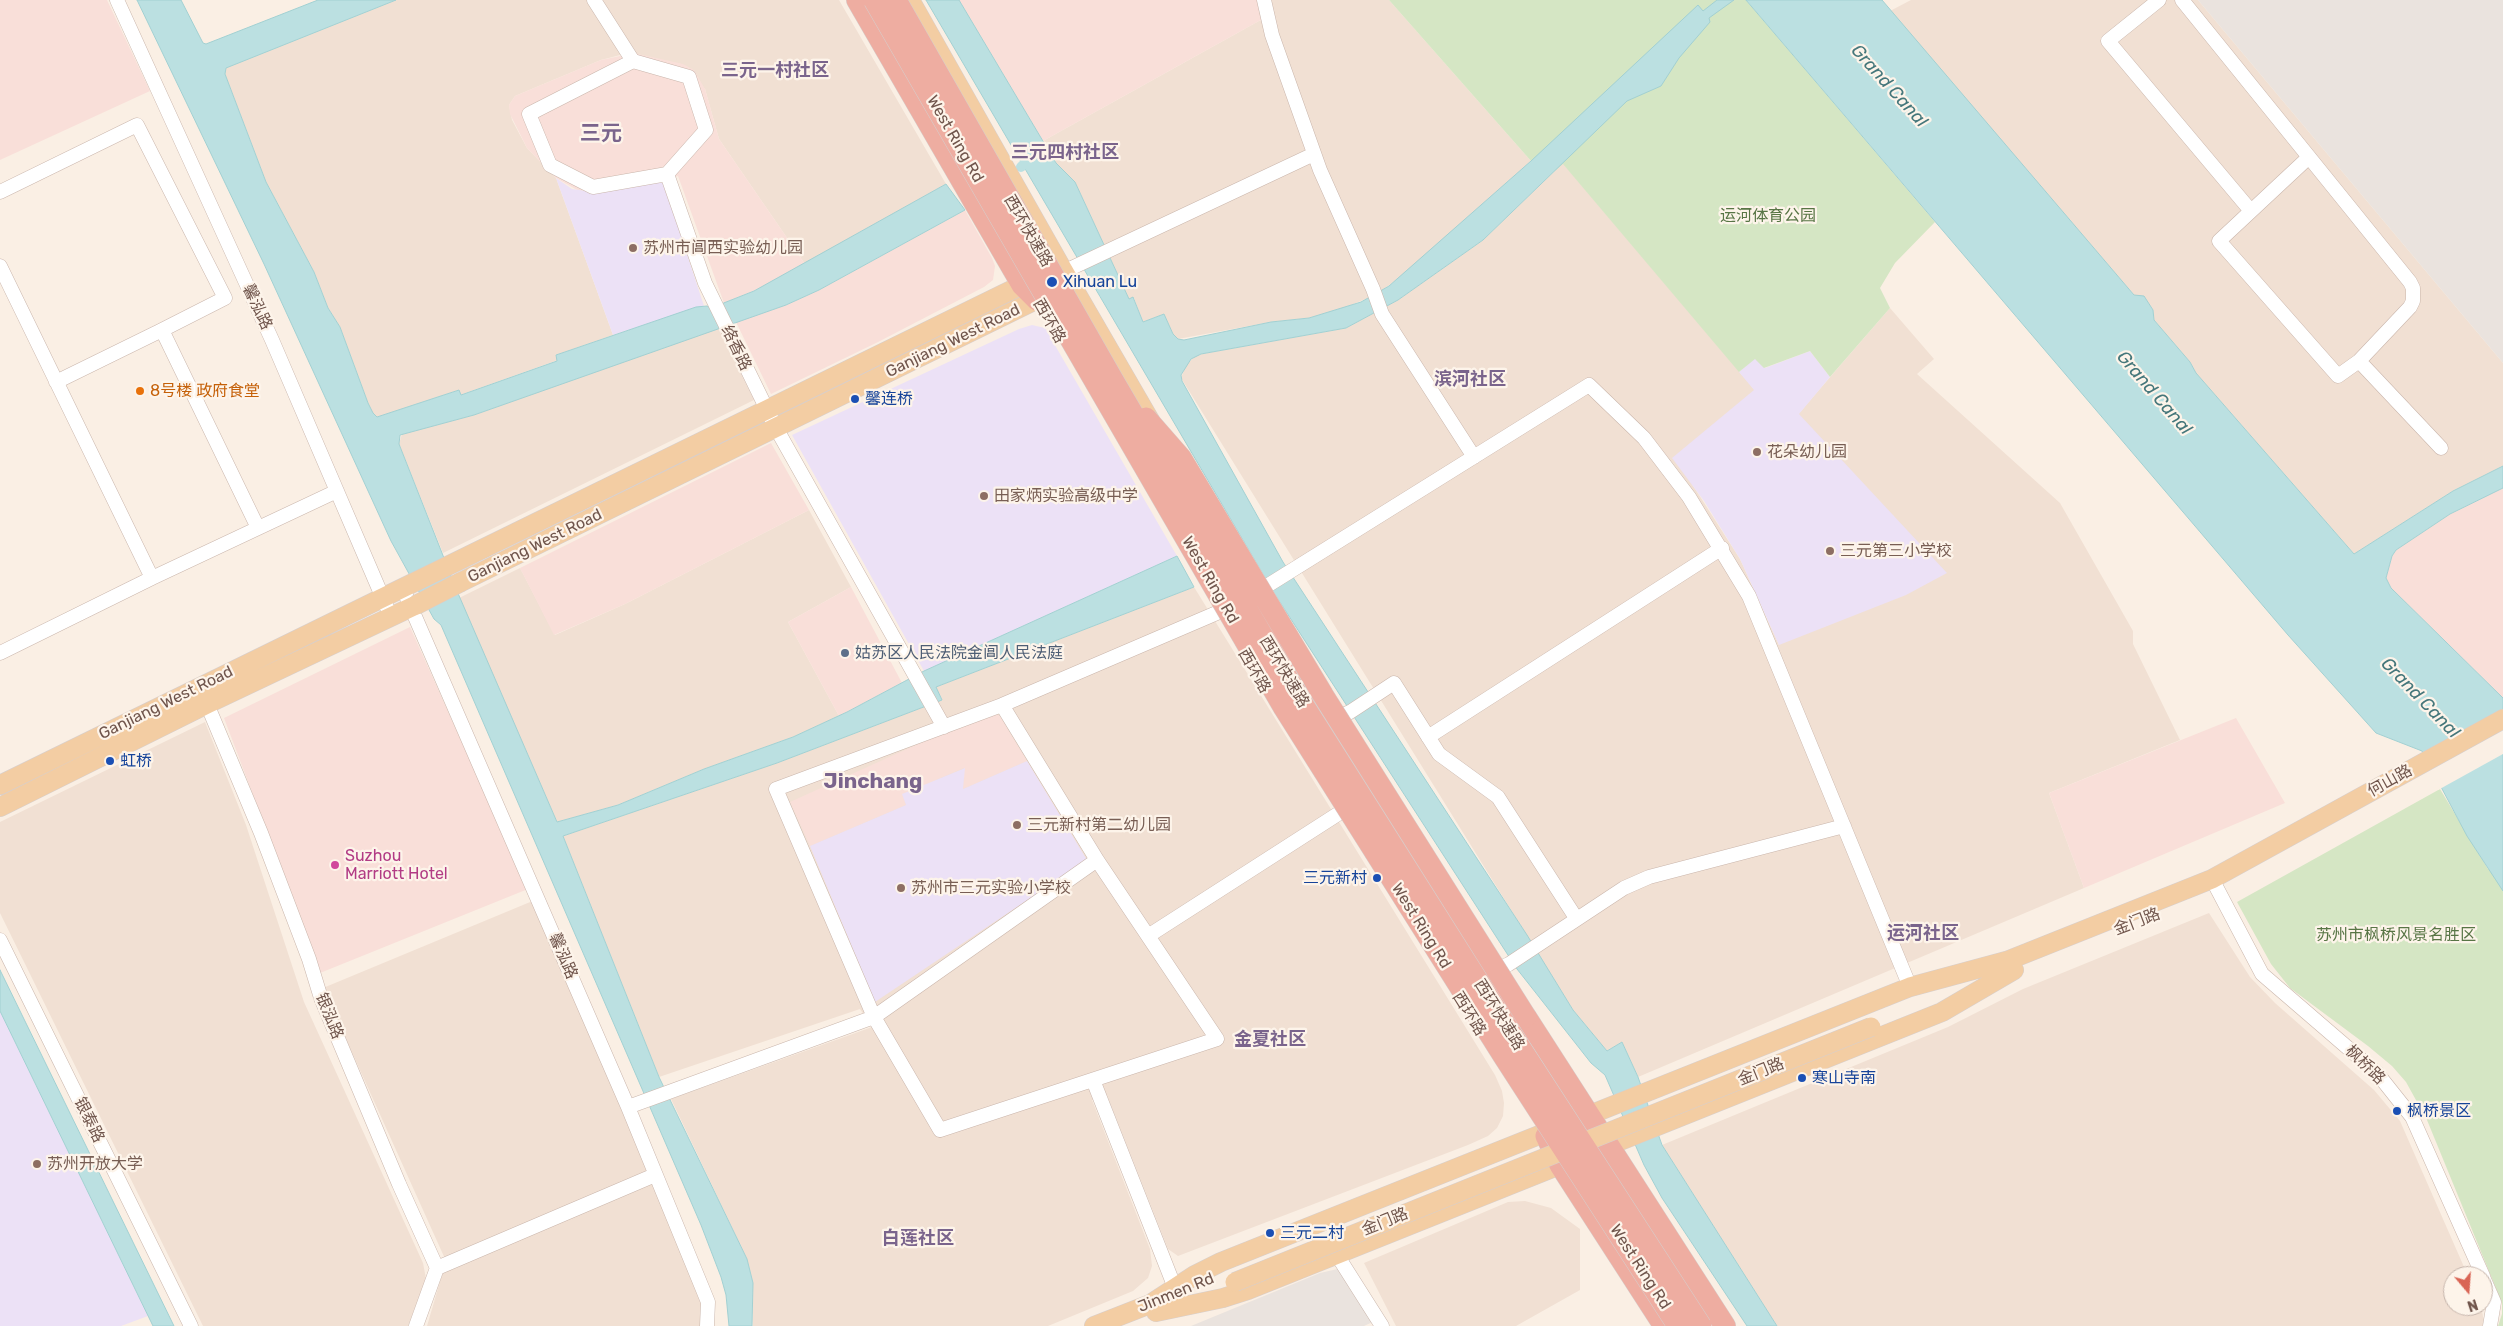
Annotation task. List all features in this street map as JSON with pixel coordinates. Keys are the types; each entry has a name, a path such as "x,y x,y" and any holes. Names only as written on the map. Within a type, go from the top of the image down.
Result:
{"highway":[{"path":"857,0 935,135 1036,287"},
{"name":"West Ring Rd","path":"874,0 1284,708 1504,1057 1678,1326"},
{"name":"西环快速路","path":"896,0 1113,380 1299,698 1516,1041 1701,1326"},
{"path":"1113,380 1181,458 1323,695 1526,1017 1585,1117 1612,1144 1726,1326"},
{"path":"1545,1133 1562,1164 1664,1326"}],"main road":[{"name":"西环路","path":"864,0 966,177 1036,287 1220,613 1295,740 1545,1133"},
{"path":"910,0 1068,271 1176,465 1259,591 1328,721 1488,974 1585,1117"},
{"name":"Ganjiang West Road","path":"0,806 776,428 1068,271"},
{"path":"1036,287 1130,429 1176,465"},
{"name":"Ganjiang West Road","path":"0,785 198,686 404,589 767,410 1036,287"},
{"path":"680,453 689,470"},
{"name":"何山路","path":"2281,848 2503,719"},
{"name":"何山路","path":"2281,848 2503,732"},
{"name":"金门路","path":"1233,1276 2214,884 2281,848"},
{"path":"1154,1307 1175,1288 1221,1262 1656,1090 1910,987 2012,965"},
{"path":"1154,1307 1235,1294 1336,1255 1942,1012 2012,965"},
{"path":"1612,1144 1714,1326"},
{"path":"1562,1164 1669,1326"},
{"name":"Jinmen Rd","path":"1094,1326 1154,1307 1233,1276"},
{"name":"Jinmen Rd","path":"1119,1326 1154,1307"}],"street":[{"name":"馨泓路","path":"117,0 272,340 391,617"},
{"path":"594,0 633,61 689,77 706,130 667,174 593,187 550,165 529,114 633,61"},
{"path":"1264,0 1272,35 1314,154 1382,314 1474,457"},
{"path":"2159,0 2108,41 2251,211"},
{"path":"2182,0 2309,157 2413,288 2413,301 2410,307 2359,361 2338,376 2219,241 2309,157"},
{"path":"0,192 136,125 225,298 56,382"},
{"path":"1068,271 1314,154"},
{"name":"络香路","path":"667,174 705,283 776,428 944,727"},
{"path":"0,266 152,578"},
{"path":"162,330 258,528"},
{"path":"2359,361 2441,448"},
{"path":"1002,705 1097,860 1217,1040 940,1130 874,1018 776,789 1002,705 1220,613 1259,591 1589,385 1644,438 1689,497 1722,548 1749,596 1910,987"},
{"path":"0,653 152,578 337,491"},
{"path":"1428,737 1722,548"},
{"name":"馨泓路","path":"404,589 414,606 634,1105 655,1175 708,1302 707,1326"},
{"path":"1295,740 1328,721 1350,712 1394,683 1439,754 1498,797 1576,918"},
{"name":"银泓路","path":"207,704 265,842 309,959 321,998 399,1184 437,1268"},
{"path":"1148,936 1341,812"},
{"path":"1456,993 1509,964 1624,888 1648,877 1844,826"},
{"path":"634,1105 874,1018 1097,860"},
{"name":"枫桥路","path":"2214,884 2262,974 2377,1073 2412,1117 2479,1266"},
{"name":"银泰路","path":"0,940 191,1326"},
{"path":"1093,1080 1175,1288"},
{"path":"416,1326 437,1268 655,1175"},
{"path":"1336,1255 1382,1326"},
{"name":"枫桥路","path":"2490,1326 2498,1299"}],"shaded area":[{"path":"0,0 107,0 150,91 0,160"},
{"path":"396,0 839,0 946,184 805,264 719,139 705,89 624,54 601,60 515,96 509,105 512,120 527,148 556,178 613,335 556,355 558,360 460,395 459,390 378,417 373,414 368,403 340,327 328,308 314,272 266,182 225,74 226,68"},
{"path":"959,0 1260,0 1266,17 1043,141"},
{"path":"1260,0 1389,0 1531,161 1405,274 1375,295 1344,308 1309,318 1271,322 1178,339 1173,334 1164,314 1143,322 1134,298 1129,299 1075,182 1056,163 1043,141 1266,17"},
{"path":"1911,0 2198,0 2503,363 2503,466 2453,491 2354,554 2196,373 2190,362 2154,320 2153,310 2144,297 2135,296 1890,11"},
{"path":"2198,0 2503,0 2503,363"},
{"path":"634,53 683,64 694,70 705,89 719,139 805,264 766,286 724,303 678,176 663,181 579,191 556,178 527,148 510,114 509,105 515,96 601,60"},
{"path":"1563,163 1755,390 1692,484 1740,559 1779,645 1799,413 1890,308 1934,359 1917,374 2060,503 2133,631 2133,644 2180,740 2049,793 2084,888 1638,1077 1622,1042 1607,1051 1573,1010 1181,378 1186,365 1196,355 1346,328 1398,300 1483,240"},
{"name":"苏州市阊西实验幼儿园","path":"556,178 572,189 586,191 663,181 704,306 613,335"},
{"path":"965,210 992,258 995,266 993,280 984,287 878,342 771,394 736,322 786,305 819,290"},
{"name":"田家炳实验高级中学","path":"1032,325 1045,328 1177,556 924,671 792,435 1019,329"},
{"path":"718,328 754,400 443,553 399,444 402,434 474,415"},
{"path":"1810,351 1830,377 1799,414 1947,573 1906,595 1779,645 1740,559 1704,501 1672,458 1754,390 1739,372 1755,358 1765,368"},
{"path":"771,443 809,510 625,604 554,635 520,568"},
{"path":"2503,488 2503,698 2391,588 2386,578 2392,556 2396,550 2450,514"},
{"path":"809,510 851,587 788,622 839,716 793,737 704,769 618,805 557,822 459,598 520,568 555,635 625,604"},
{"name":"姑苏区人民法院金阊人民法庭","path":"851,587 902,683 839,716 788,622"},
{"name":"三元二村","path":"1194,587 1495,1075 1502,1091 1504,1103 1503,1116 1497,1128 1488,1136 1468,1145 1178,1256 1168,1249 1107,1095 1092,1100 1150,1249 1152,1266 1148,1278 1133,1291 1048,1326 753,1326 753,1283 747,1259 671,1099 872,1027 860,1009 659,1077 563,836 777,763 942,700 936,687"},
{"path":"410,627 528,889 320,973 224,718"},
{"path":"991,711 1000,716 1027,761 963,789 964,768 903,794 906,805 810,846 790,802"},
{"path":"2236,718 2285,803 2084,888 2049,793"},
{"path":"205,722 246,825 304,1002 423,1263 426,1279 408,1326 203,1326 0,913 0,822"},
{"name":"苏州市三元实验小学校","path":"1027,761 1087,860 875,1002 810,846 906,805 902,794 965,768 963,789"},
{"path":"535,900 704,1306 702,1326 427,1326 446,1261 323,988"},
{"path":"2209,913 2250,977 2275,1003 2374,1090 2400,1121 2464,1266 2443,1266 2443,1316 2483,1316 2482,1326 1777,1326 1662,1145 1948,1027 2023,989"},
{"name":"苏州开放大学","path":"0,1011 148,1316 121,1326 0,1326"},
{"path":"1525,1201 1551,1208 1580,1229 1580,1290 1516,1326 1396,1326 1364,1263 1508,1202"},
{"path":"1342,1268 1379,1319 1364,1326 1191,1326 1320,1273"}],"green space":[{"name":"运河体育公园","path":"1389,0 1746,0 1935,222 1895,263 1880,288 1890,308 1830,377 1810,351 1764,368 1755,359 1739,372 1563,164 1546,178"},
{"name":"苏州市枫桥风景名胜区","path":"2440,789 2488,869 2503,864 2503,1326 2498,1326 2502,1314 2502,1303 2493,1281 2493,1266 2487,1266 2427,1120 2406,1082 2392,1066 2368,1046 2290,988 2271,964 2237,902"}],"water":[{"path":"137,0 181,0 203,43 206,44 318,0 396,0 226,68 225,74 266,182 314,272 328,308 340,327 368,403 377,417 459,390 461,395 557,361 556,355 696,307 707,306 711,308 754,291 946,184 965,210 819,290 786,305 474,415 400,435 399,444 457,591 557,822 618,805 704,769 793,737 847,712 924,671 1177,556 1194,587 936,687 942,700 777,763 563,836 659,1077 747,1259 753,1283 752,1326 729,1326 726,1295 701,1225 441,625 434,619 391,541 264,264"},
{"path":"926,0 959,0 1056,163 1075,182 1129,299 1133,297 1143,322 1164,314 1173,334 1178,339 1184,340 1271,322 1309,318 1361,302 1389,286 1531,161 1698,5 1703,11 1717,0 1734,0 1709,18 1710,22 1679,58 1661,86 1627,101 1483,240 1398,300 1346,328 1201,354 1191,359 1181,375 1182,381 1283,562 1527,935 1573,1010 1607,1051 1622,1042 1638,1077 1662,1145 1777,1326 1747,1326 1662,1198 1644,1165 1605,1075 1591,1063 1517,969 1274,593"},
{"name":"Grand Canal","path":"1746,0 1882,0 2134,295 2144,296 2153,310 2154,320 2190,362 2196,373 2354,554 2453,491 2503,466 2503,488 2450,514 2396,550 2392,556 2386,578 2391,588 2503,698 2503,891 2467,836 2422,751 2376,733 2288,635"},
{"path":"0,970 174,1326 153,1326 0,1011"}],"pier":[{"path":"2503,710 2503,754 2438,790 2421,755"}],"place":[{"name":"苏州市阊西实验幼儿园","path":"633,248"},
{"name":"Xihuan Lu","path":"1052,282"},
{"name":"8号楼 政府食堂","path":"140,391"},
{"name":"馨连桥","path":"855,399"},
{"name":"花朵幼儿园","path":"1757,452"},
{"name":"田家炳实验高级中学","path":"984,496"},
{"name":"三元第三小学校","path":"1830,551"},
{"name":"姑苏区人民法院金阊人民法庭","path":"845,653"},
{"name":"虹桥","path":"110,761"},
{"name":"三元新村第二幼儿园","path":"1017,825"},
{"name":"Suzhou Marriott Hotel","path":"335,865"},
{"name":"三元新村","path":"1377,878"},
{"name":"苏州市三元实验小学校","path":"901,888"},
{"name":"寒山寺南","path":"1802,1078"},
{"name":"枫桥景区","path":"2397,1111"},
{"name":"苏州开放大学","path":"37,1164"},
{"name":"三元二村","path":"1270,1233"}],"district":[{"name":"三元一村社区","path":"775,71"},
{"name":"三元","path":"601,134"},
{"name":"三元四村社区","path":"1065,153"},
{"name":"滨河社区","path":"1470,380"},
{"name":"Jinchang","path":"873,782"},
{"name":"运河社区","path":"1923,934"},
{"name":"金夏社区","path":"1270,1040"},
{"name":"白莲社区","path":"918,1239"}]}
